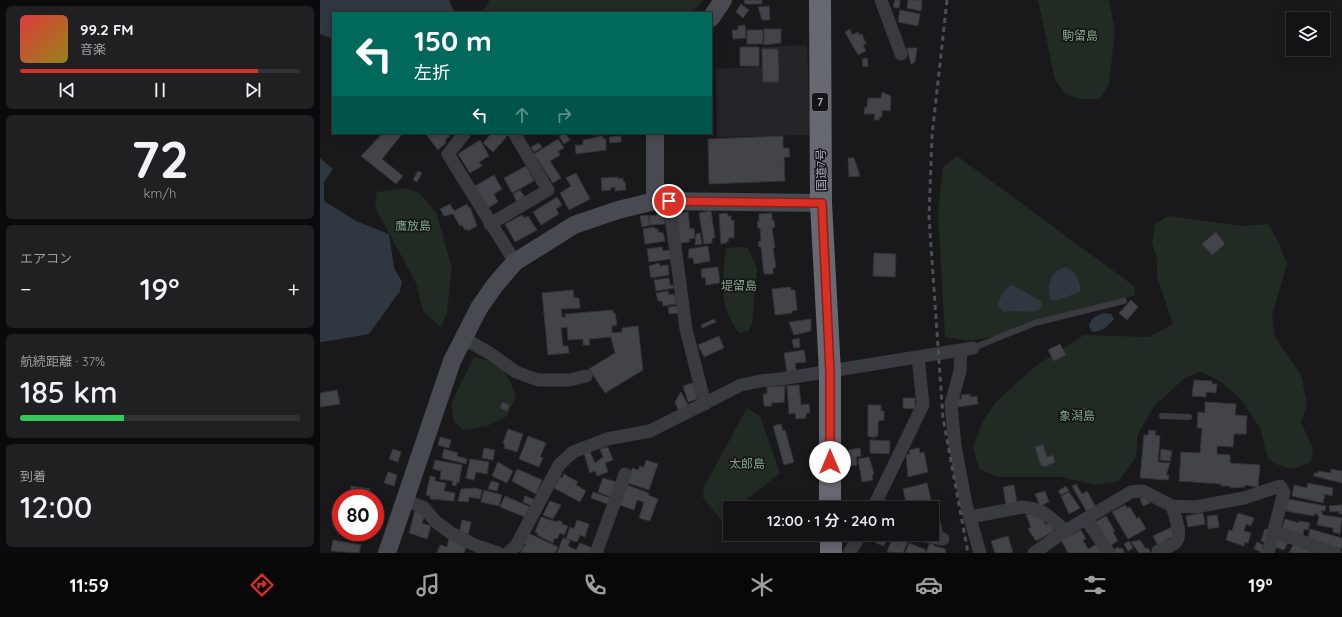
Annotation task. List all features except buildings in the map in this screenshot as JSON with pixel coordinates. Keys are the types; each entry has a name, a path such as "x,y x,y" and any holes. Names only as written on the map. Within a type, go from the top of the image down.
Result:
{"highway":[{"name":"国道7号","path":"820,0 822,203 830,372 830,501"},
{"path":"831,541 831,553"}],"street":[{"path":"712,16 723,0"},
{"path":"884,2 900,54"},
{"path":"464,134 448,154 490,224 515,262"},
{"path":"490,224 548,190 515,134"},
{"path":"655,134 662,201 686,328 705,404"},
{"path":"387,553 452,361 463,338 494,285 515,262 574,225 618,210 662,201 822,203"},
{"path":"463,338 491,354 516,372 538,380 568,380 586,376"},
{"path":"508,553 516,546 559,465 566,456 573,452 607,439 650,431 741,385 760,380 781,379 830,372 967,349 951,404 955,446 970,517 980,553"},
{"path":"876,501 923,405 918,357"},
{"path":"596,553 625,474"},
{"path":"1034,553 1065,532 1131,492 1143,491 1172,506 1202,506 1244,498 1280,486 1284,492 1268,553"},
{"path":"404,500 423,507 436,522 451,533 477,546 498,553"},
{"path":"1158,551 1176,542 1178,538 1179,530 1172,506"},
{"path":"970,517 1022,508 1039,509 1065,532"},
{"path":"1086,519 1108,553"},
{"path":"1274,532 1335,553"},
{"path":"939,538 943,539"},
{"path":"849,553 857,541"}],"lane":[{"path":"967,349 1035,324 1124,301"},
{"path":"1162,416 1189,418"}],"shaded area":[{"path":"320,0 449,0 454,11 332,12 332,40 320,34"},
{"path":"807,45 810,135 717,137 716,69 761,67 761,47"},
{"path":"320,158 333,169 324,182 324,201 356,221 389,234 394,268 402,282 400,291 369,334 322,342 320,342"},
{"path":"1066,267 1077,277 1080,284 1080,291 1053,301 1050,300 1049,289 1051,279 1056,271"},
{"path":"1012,285 1041,301 1042,307 1038,310 1028,312 1003,312 998,306 1000,300 1009,286"},
{"path":"1104,313 1111,314 1114,319 1099,331 1092,332 1089,326 1091,321"}],"green space":[{"path":"490,0 703,0 693,12 482,12"},
{"name":"駒留島","path":"1038,0 1109,0 1115,30 1109,84 1100,99 1080,99 1065,93 1055,80"},
{"path":"957,156 1134,286 1136,295 1004,335 968,341 945,337 938,212 943,167"},
{"name":"鷹放島","path":"405,188 419,193 436,212 452,268 447,312 441,328 423,311 416,283 375,207 377,192"},
{"name":"象潟島","path":"1168,216 1242,226 1268,224 1278,241 1287,264 1272,316 1275,337 1301,375 1307,404 1301,422 1313,449 1311,462 1299,467 1289,468 1268,459 1260,428 1241,399 1221,382 1200,371 1185,378 1154,406 1138,434 1136,457 1119,481 1094,485 1062,477 998,477 979,469 973,447 983,421 996,402 1034,367 1084,335 1149,337 1173,324 1157,276 1157,259 1152,243 1155,224"},
{"name":"堤留島","path":"726,248 748,248 757,268 752,323 749,331 739,333 732,323 725,303 723,292 723,271"},
{"path":"474,357 492,362 502,368 516,395 507,416 487,426 464,430 454,422 451,404"},
{"name":"太郎島","path":"747,408 760,416 780,473 745,501 723,501 723,518 721,520 703,498 704,487"}],"railway":[{"path":"947,0 932,136 929,217 943,418 968,553"}],"route":[{"path":"669,201 822,203 830,372 830,462"}]}
